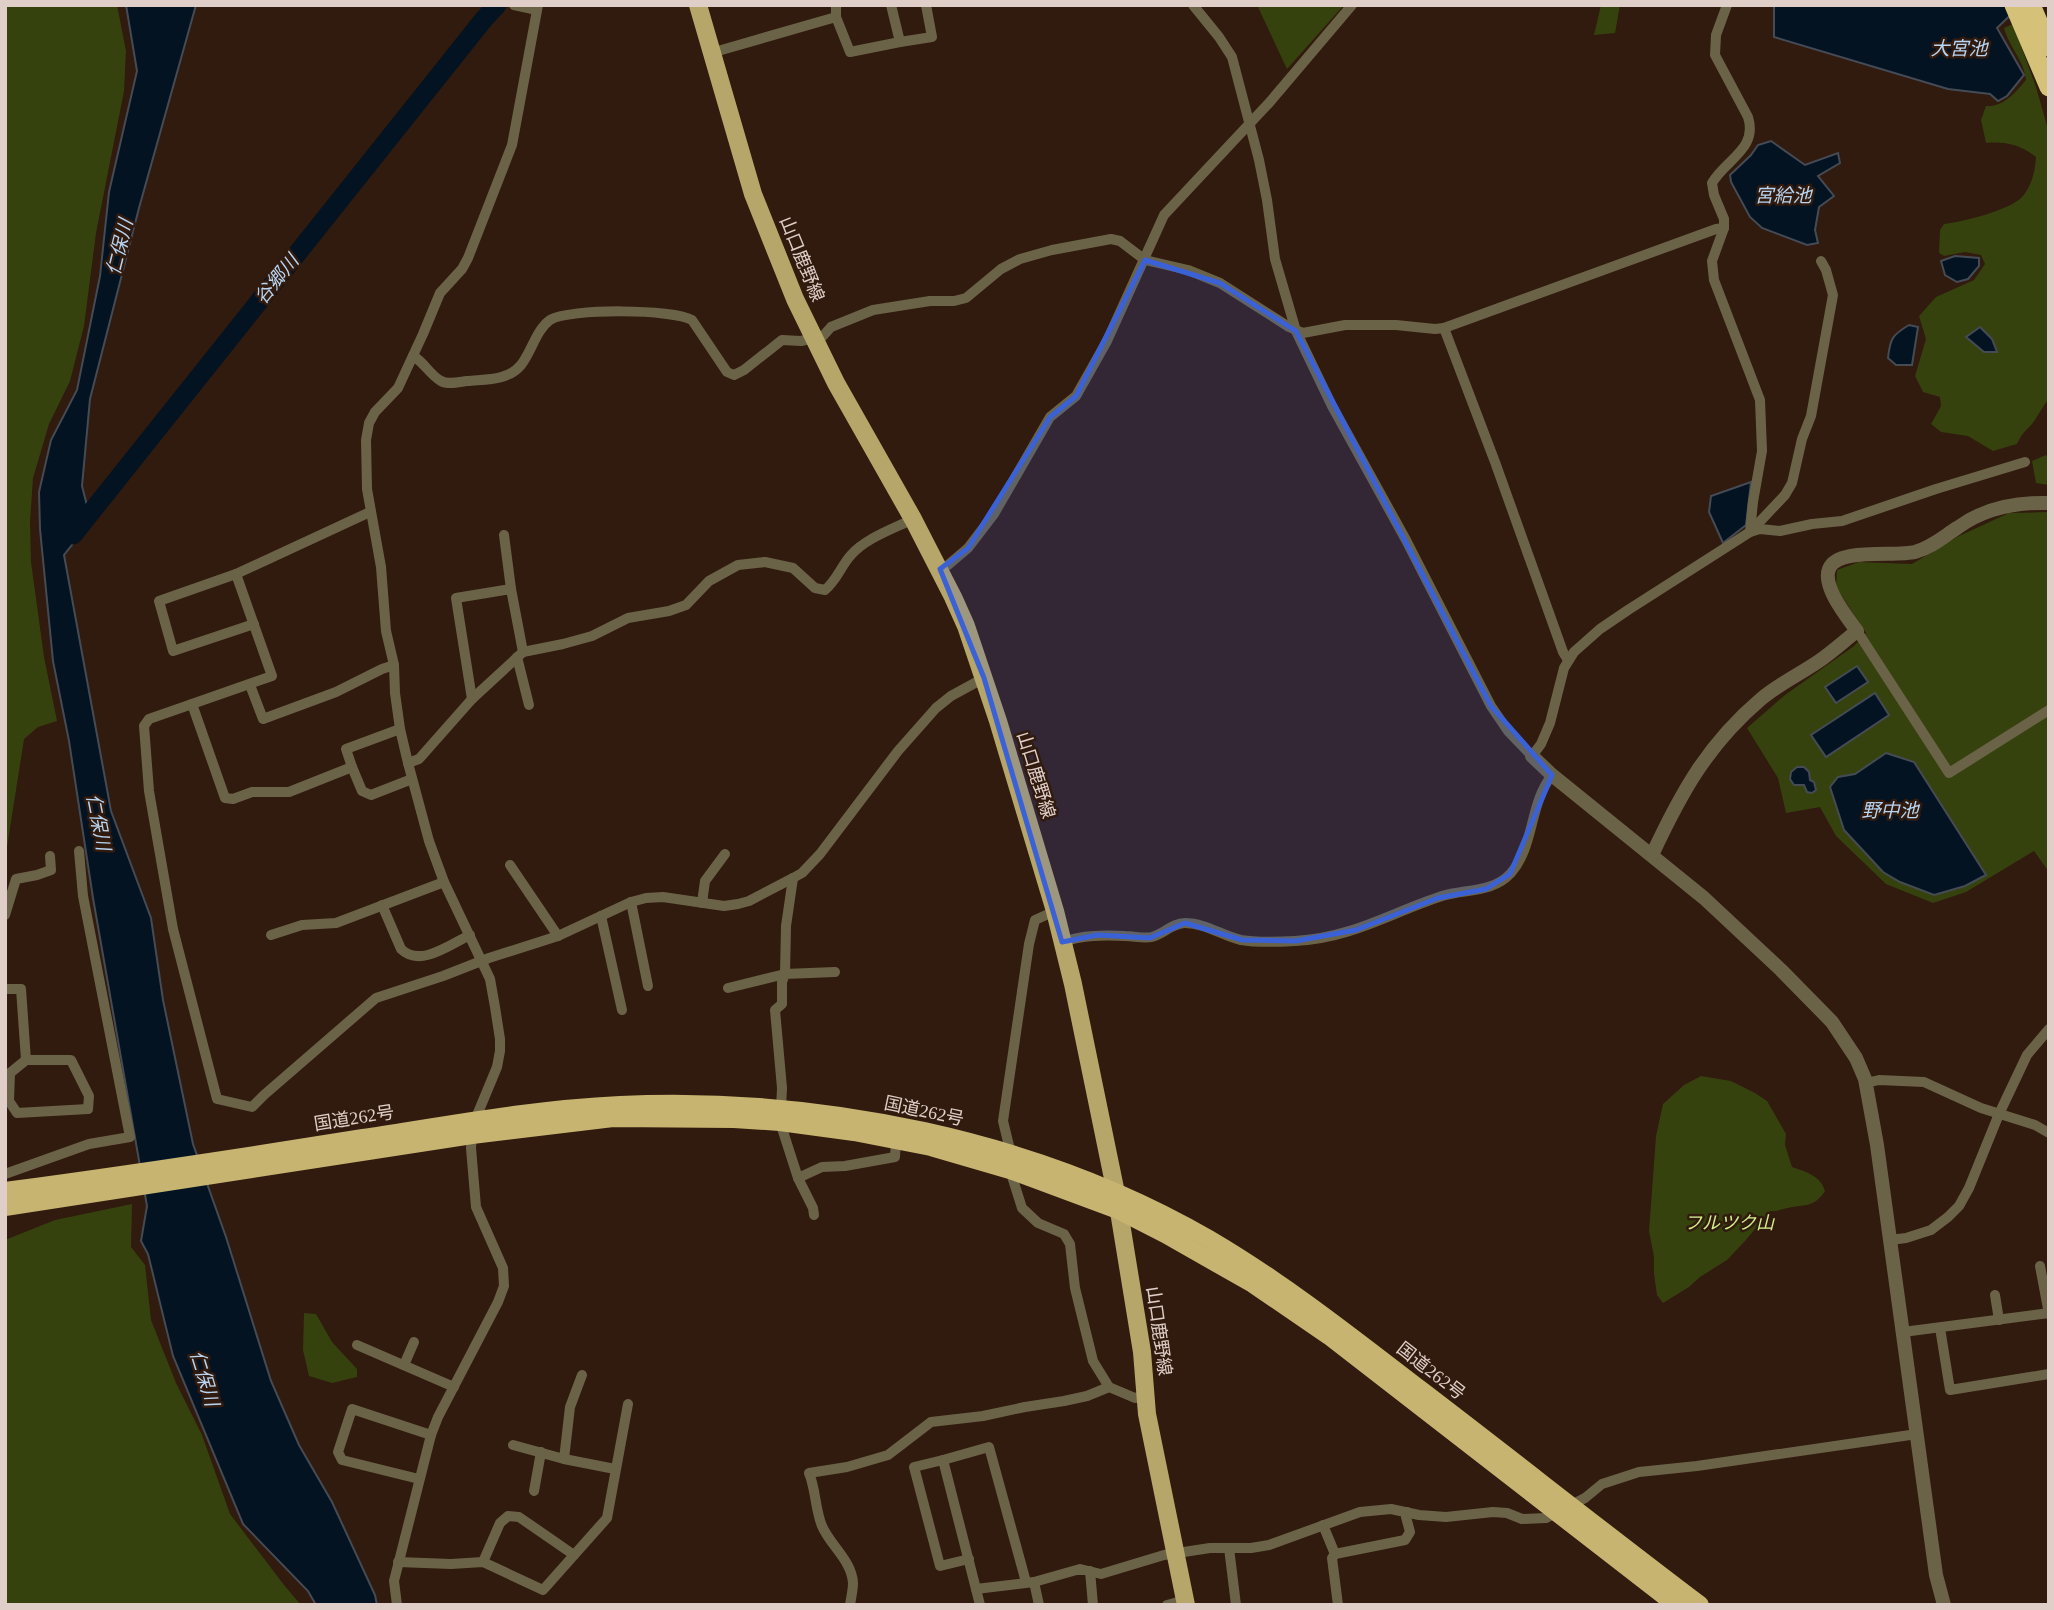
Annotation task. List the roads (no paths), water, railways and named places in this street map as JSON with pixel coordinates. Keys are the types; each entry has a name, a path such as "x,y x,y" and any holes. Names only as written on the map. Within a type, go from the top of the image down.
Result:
{"highway":[{"path":"2023,7 2049,47"},
{"path":"2023,7 2049,87"},
{"name":"国道262号","path":"5,1207 133,1181 617,1105 724,1105 1010,1162"},
{"name":"国道262号","path":"780,1115 895,1126 958,1140 1205,1237 1298,1297 1678,1601 1700,1605"},
{"name":"国道262号","path":"5,1191 133,1181"}],"main road":[{"name":"山口鹿野線","path":"698,5 753,194 795,299 836,383 940,569 966,626 984,678 1055,911 1073,984 1117,1202 1138,1325 1147,1415 1185,1602"}],"street":[{"path":"397,1605 394,1581 431,1435 481,1338 504,1286 500,1261 477,1207 472,1166 474,1128 497,1067 500,1039 490,979 444,882 429,841 400,729 394,665 386,631 381,567 367,489 366,440 369,423 375,412 398,388 440,293 462,269 468,258 512,145 538,8 514,5"},
{"path":"891,5 900,42"},
{"path":"711,53 836,11 850,52 932,37 926,5"},
{"path":"1193,5 1232,57 1267,200 1275,259 1296,331 1332,406 1406,540 1491,706 1508,731 1552,775 1704,898 1821,1009 1842,1034 1856,1058 1866,1083 1877,1145 1936,1575 1944,1605"},
{"path":"940,569 968,548 994,514 1050,417 1076,396 1107,341 1164,215 1353,5"},
{"path":"1727,5 1716,35 1715,55 1752,127 1742,150 1712,183 1723,215 1724,228 1712,261 1714,280 1759,400 1762,451 1750,532"},
{"path":"413,356 439,380 446,383 488,380 502,377 521,365 545,325 553,318 592,311 668,314 692,320 727,372 734,375 782,340 814,339 823,336 831,327 873,310 966,298 1001,269 1020,259 1111,239 1120,241 1145,260 1188,270 1220,283 1303,333 1345,325 1396,325 1435,330 1724,228"},
{"path":"1750,532 1785,495 1792,483 1802,439 1811,416 1833,295 1821,261"},
{"path":"1444,328 1568,660"},
{"path":"1532,756 1541,744 1550,723 1564,668 1574,652 1600,629 1750,532 1760,528 1780,531 1842,521 2025,462"},
{"path":"2048,713 1949,773 1831,592 1828,570 1839,558 1850,555 1913,552 1929,547 1958,526 1999,507 2049,503"},
{"path":"254,624 173,651 159,601 236,574 370,512"},
{"path":"408,763 419,759 472,699 520,655 592,636 628,618 669,611 686,605 709,581 738,565 765,562 793,568 816,588 825,590 834,582 851,555 865,543 913,519"},
{"path":"504,535 529,705"},
{"path":"236,574 272,676 149,719 144,726 149,791 173,929 217,1099 251,1107 376,998 558,936 631,902 663,897 724,906 738,904 802,873 927,718 951,696 984,678"},
{"path":"472,699 456,598 511,589"},
{"path":"1652,855 1693,774 1715,746 1763,698 1829,654 1857,631"},
{"path":"250,685 263,719 336,692 394,665"},
{"path":"192,704 225,799 253,792 289,792 352,767"},
{"path":"400,729 346,749 362,791 371,795 412,779"},
{"path":"1062,942 1098,935 1150,938 1169,927 1185,923 1242,940 1296,941 1356,930 1446,895 1486,888 1510,874 1519,861 1537,803 1552,775"},
{"path":"5,1174 89,1144 130,1137 83,896 79,852"},
{"path":"702,903 705,881 725,853"},
{"path":"5,915 16,879 51,870 50,856"},
{"path":"510,865 558,936"},
{"path":"793,878 786,926 782,1004 775,1010 781,1078 780,1115 798,1178 814,1215"},
{"path":"271,935 302,925 336,923 444,882"},
{"path":"631,902 648,986"},
{"path":"382,905 405,954 416,956 436,953 470,935"},
{"path":"1055,911 1035,920 1029,944 1003,1121 1010,1162 1022,1208 1038,1223 1064,1234 1070,1244 1075,1288 1093,1361 1110,1387 1135,1398 1146,1396"},
{"path":"601,916 622,1010"},
{"path":"729,988 785,974 835,972"},
{"path":"5,989 21,989 26,1060"},
{"path":"1890,1240 1931,1230 1959,1206 2027,1055 2049,1029"},
{"path":"26,1060 71,1060 89,1096 88,1109 17,1113 9,1101 10,1073 26,1060"},
{"path":"1866,1083 1879,1080 1924,1082 1980,1108 2035,1125 2049,1133"},
{"path":"798,1178 822,1167 845,1166 895,1157 896,1140"},
{"path":"2040,1266 2049,1326"},
{"path":"1995,1295 1999,1320"},
{"path":"1903,1332 2048,1314"},
{"path":"1940,1328 1950,1390 2049,1374"},
{"path":"404,1364 414,1342"},
{"path":"356,1345 454,1387"},
{"path":"564,1459 570,1407 582,1375"},
{"path":"850,1605 853,1582 850,1570 822,1526 814,1484 809,1473 888,1455 931,1422 983,1416 1025,1406 1065,1401 1110,1387"},
{"path":"398,1562 483,1562 543,1590 607,1518 628,1404"},
{"path":"419,1479 342,1461 338,1452 352,1409 431,1435"},
{"path":"976,1589 1030,1582 1080,1569 1101,1574 1164,1555 1210,1548 1269,1545 1360,1512 1391,1509 1446,1517 1493,1512 1534,1520 1546,1518 1585,1498 1602,1484 1639,1472 1917,1434"},
{"path":"513,1445 615,1469"},
{"path":"968,1559 940,1566 914,1467 989,1447 1039,1605"},
{"path":"534,1491 541,1452"},
{"path":"943,1460 980,1605"},
{"path":"1338,1605 1332,1558 1335,1554 1405,1540 1410,1532 1407,1512"},
{"path":"483,1562 500,1523 509,1516 519,1517 574,1555"},
{"path":"1323,1525 1335,1554"},
{"path":"1229,1548 1236,1605"},
{"path":"1090,1572 1093,1605"},
{"path":"1167,1605 1185,1602"}],"water":[{"name":"仁保川","path":"126,5 196,5 139,208 90,399 82,486 91,521 64,555 111,811 151,918 163,1000 193,1144 226,1237 271,1381 299,1445 332,1502 375,1595 377,1605 316,1605 308,1591 243,1524 173,1356 148,1254 141,1241 147,1206 93,898 69,741 53,661 39,492 51,440 77,390 100,276 109,192 137,71"},
{"name":"大宮池","path":"1774,5 2021,5 1997,28 2024,75 2007,96 1998,101 1990,94 1948,89 1774,37"},
{"name":"宮給池","path":"1771,141 1805,165 1838,153 1840,163 1818,176 1834,196 1819,207 1815,230 1818,243 1807,245 1762,228 1750,217 1731,182 1730,175 1758,145"},
{"path":"1955,256 1979,258 1979,266 1968,279 1957,282 1945,275 1941,261"},
{"path":"1909,325 1918,327 1912,365 1896,365 1888,358 1891,342 1895,335"},
{"path":"1980,327 1992,339 1997,352 1984,352 1966,337"},
{"path":"1751,482 1746,525 1723,543 1709,512 1711,496"},
{"path":"1857,666 1868,682 1836,703 1825,687"},
{"path":"1875,693 1889,715 1826,757 1811,735"},
{"name":"野中池","path":"1886,753 1914,762 1986,875 1965,886 1934,895 1900,882 1883,872 1844,830 1830,787 1838,777 1855,774"},
{"path":"1797,767 1804,767 1809,772 1816,790 1812,793 1807,792 1804,785 1794,785 1790,779 1791,772"}],"waterway":[{"name":"谷郷川","path":"73,535 497,5"}],"park label":[{"name":"フルツク山","path":"1729,1223"}]}
